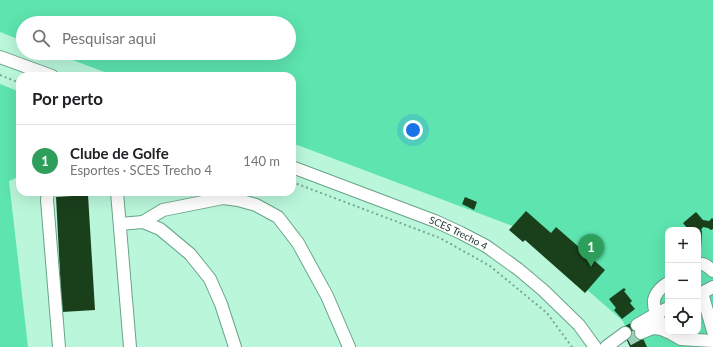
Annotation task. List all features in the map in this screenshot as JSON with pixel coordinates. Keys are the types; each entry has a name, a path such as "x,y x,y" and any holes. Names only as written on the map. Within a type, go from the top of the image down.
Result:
{"street":[{"path":"0,57 41,72"},
{"name":"SCES Trecho 4","path":"296,169 435,221 486,246 518,269 543,290 579,325 595,347"},
{"path":"48,196 59,347"},
{"path":"117,196 130,347"},
{"path":"120,224 143,222 163,210 223,198 256,205 273,214 286,225 298,243 326,296 349,347"},
{"path":"143,222 160,229 190,254 210,279 221,304 235,347"},
{"path":"701,264 707,266 713,271"},
{"path":"665,285 659,288 655,294 654,300 656,314 665,328"},
{"path":"701,293 713,287"},
{"path":"701,297 713,331"},
{"path":"665,310 656,314 639,329 657,327 665,330"},
{"path":"675,335 681,338 713,341"},
{"path":"610,345 620,336 627,336"}],"path":[{"path":"0,75 16,81"},
{"path":"296,184 440,238 490,266 547,313 572,347"}],"green space":[{"path":"0,0 713,0 713,347 633,347 623,321 515,227 296,145 296,72 104,72 73,60 296,60 296,16 16,16 16,38 0,32"},
{"path":"0,84 16,90 16,178 9,181 28,347 0,347"}],"building":[{"path":"88,196 95,310 62,312 56,197"},
{"path":"465,197 477,202 474,210 462,204"},
{"path":"526,211 551,233 556,227 605,270 585,293 525,240 523,242 509,230"},
{"path":"696,212 703,220 709,221 712,218 713,219 713,229 711,230 703,227 701,230 701,227 686,227 683,223"},
{"path":"624,288 626,290 624,291 632,301 630,303 635,309 622,319 614,310 616,308 609,299"},
{"path":"635,321 647,347 630,347 621,328"}],"tunnel":[{"path":"628,340 641,333"}],"place":[{"name":"Clube de Golfe","path":"591,267"}]}
